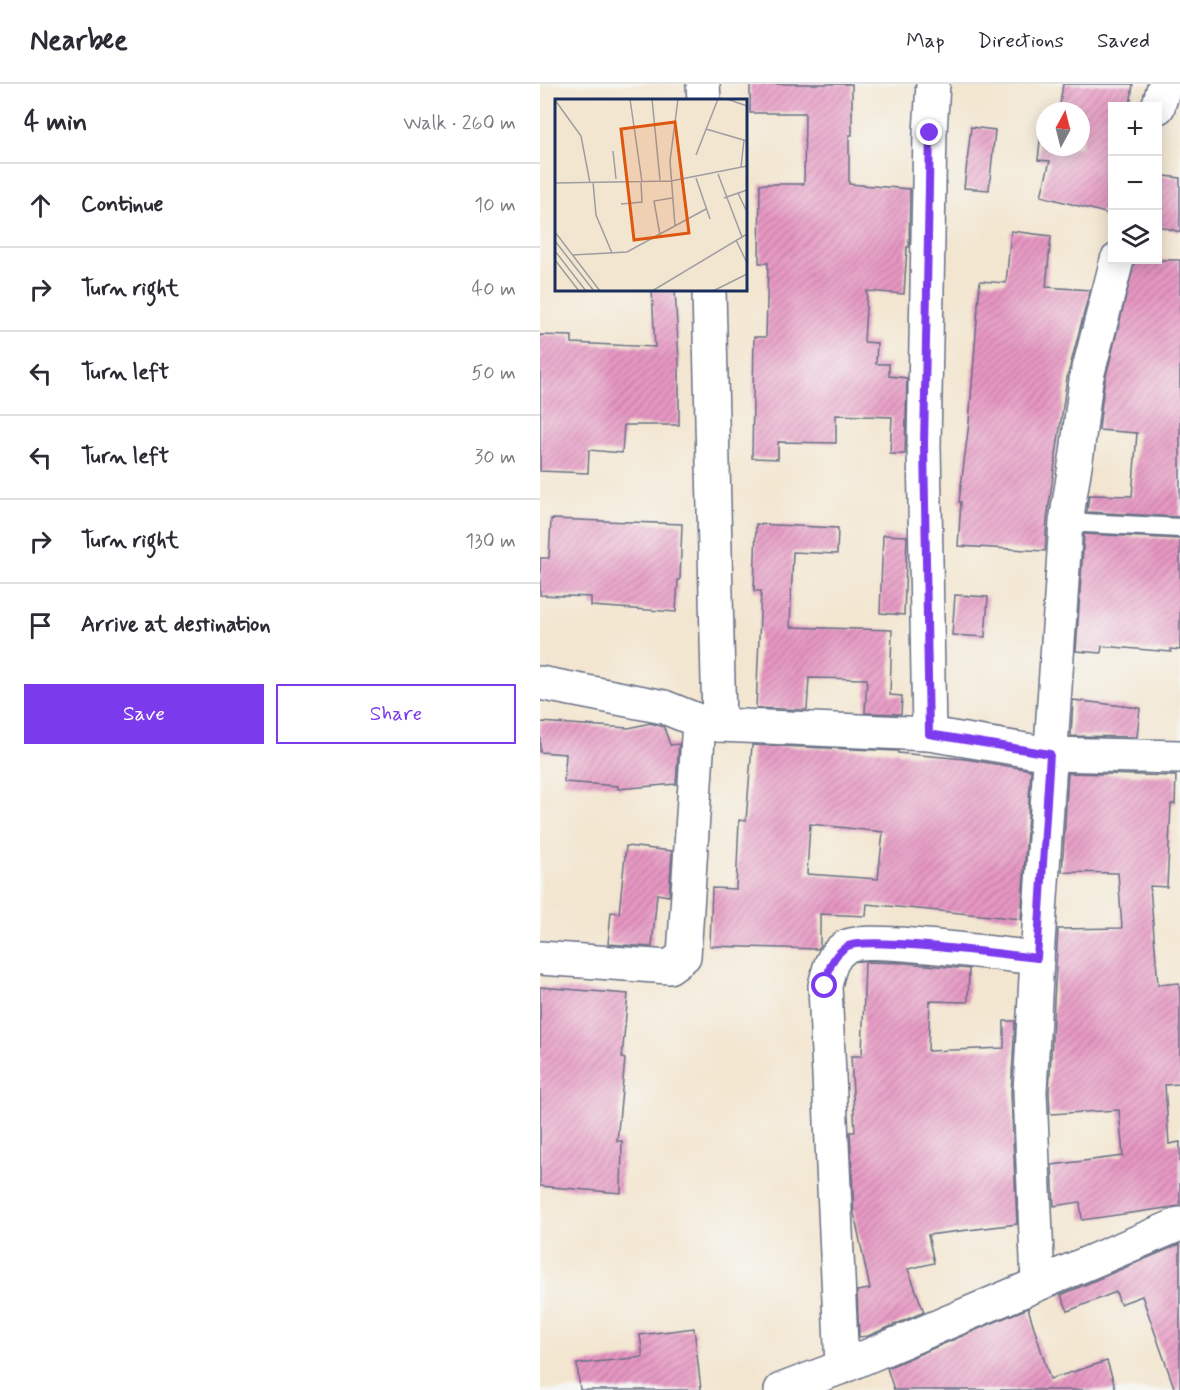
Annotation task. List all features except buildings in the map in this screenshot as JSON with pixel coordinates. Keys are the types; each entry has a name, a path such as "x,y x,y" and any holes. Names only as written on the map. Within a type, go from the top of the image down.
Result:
{"street":[{"path":"929,734 924,445 933,84"},
{"path":"1160,102 1165,84"},
{"path":"1038,1283 1030,1092 1066,522 1086,380 1116,264"},
{"path":"540,958 669,967 684,956 709,723 708,291"},
{"path":"540,683 664,707 709,723 929,734 1050,754 1180,757"},
{"path":"842,1367 825,986 830,961 847,945 876,942 1037,958"},
{"path":"781,1390 842,1367 1180,1224"}],"lane":[{"path":"1066,522 1180,528"}],"route":[{"path":"825,986 830,961 847,945 876,942 1037,958 1050,754 929,734 924,445 930,133"}]}
